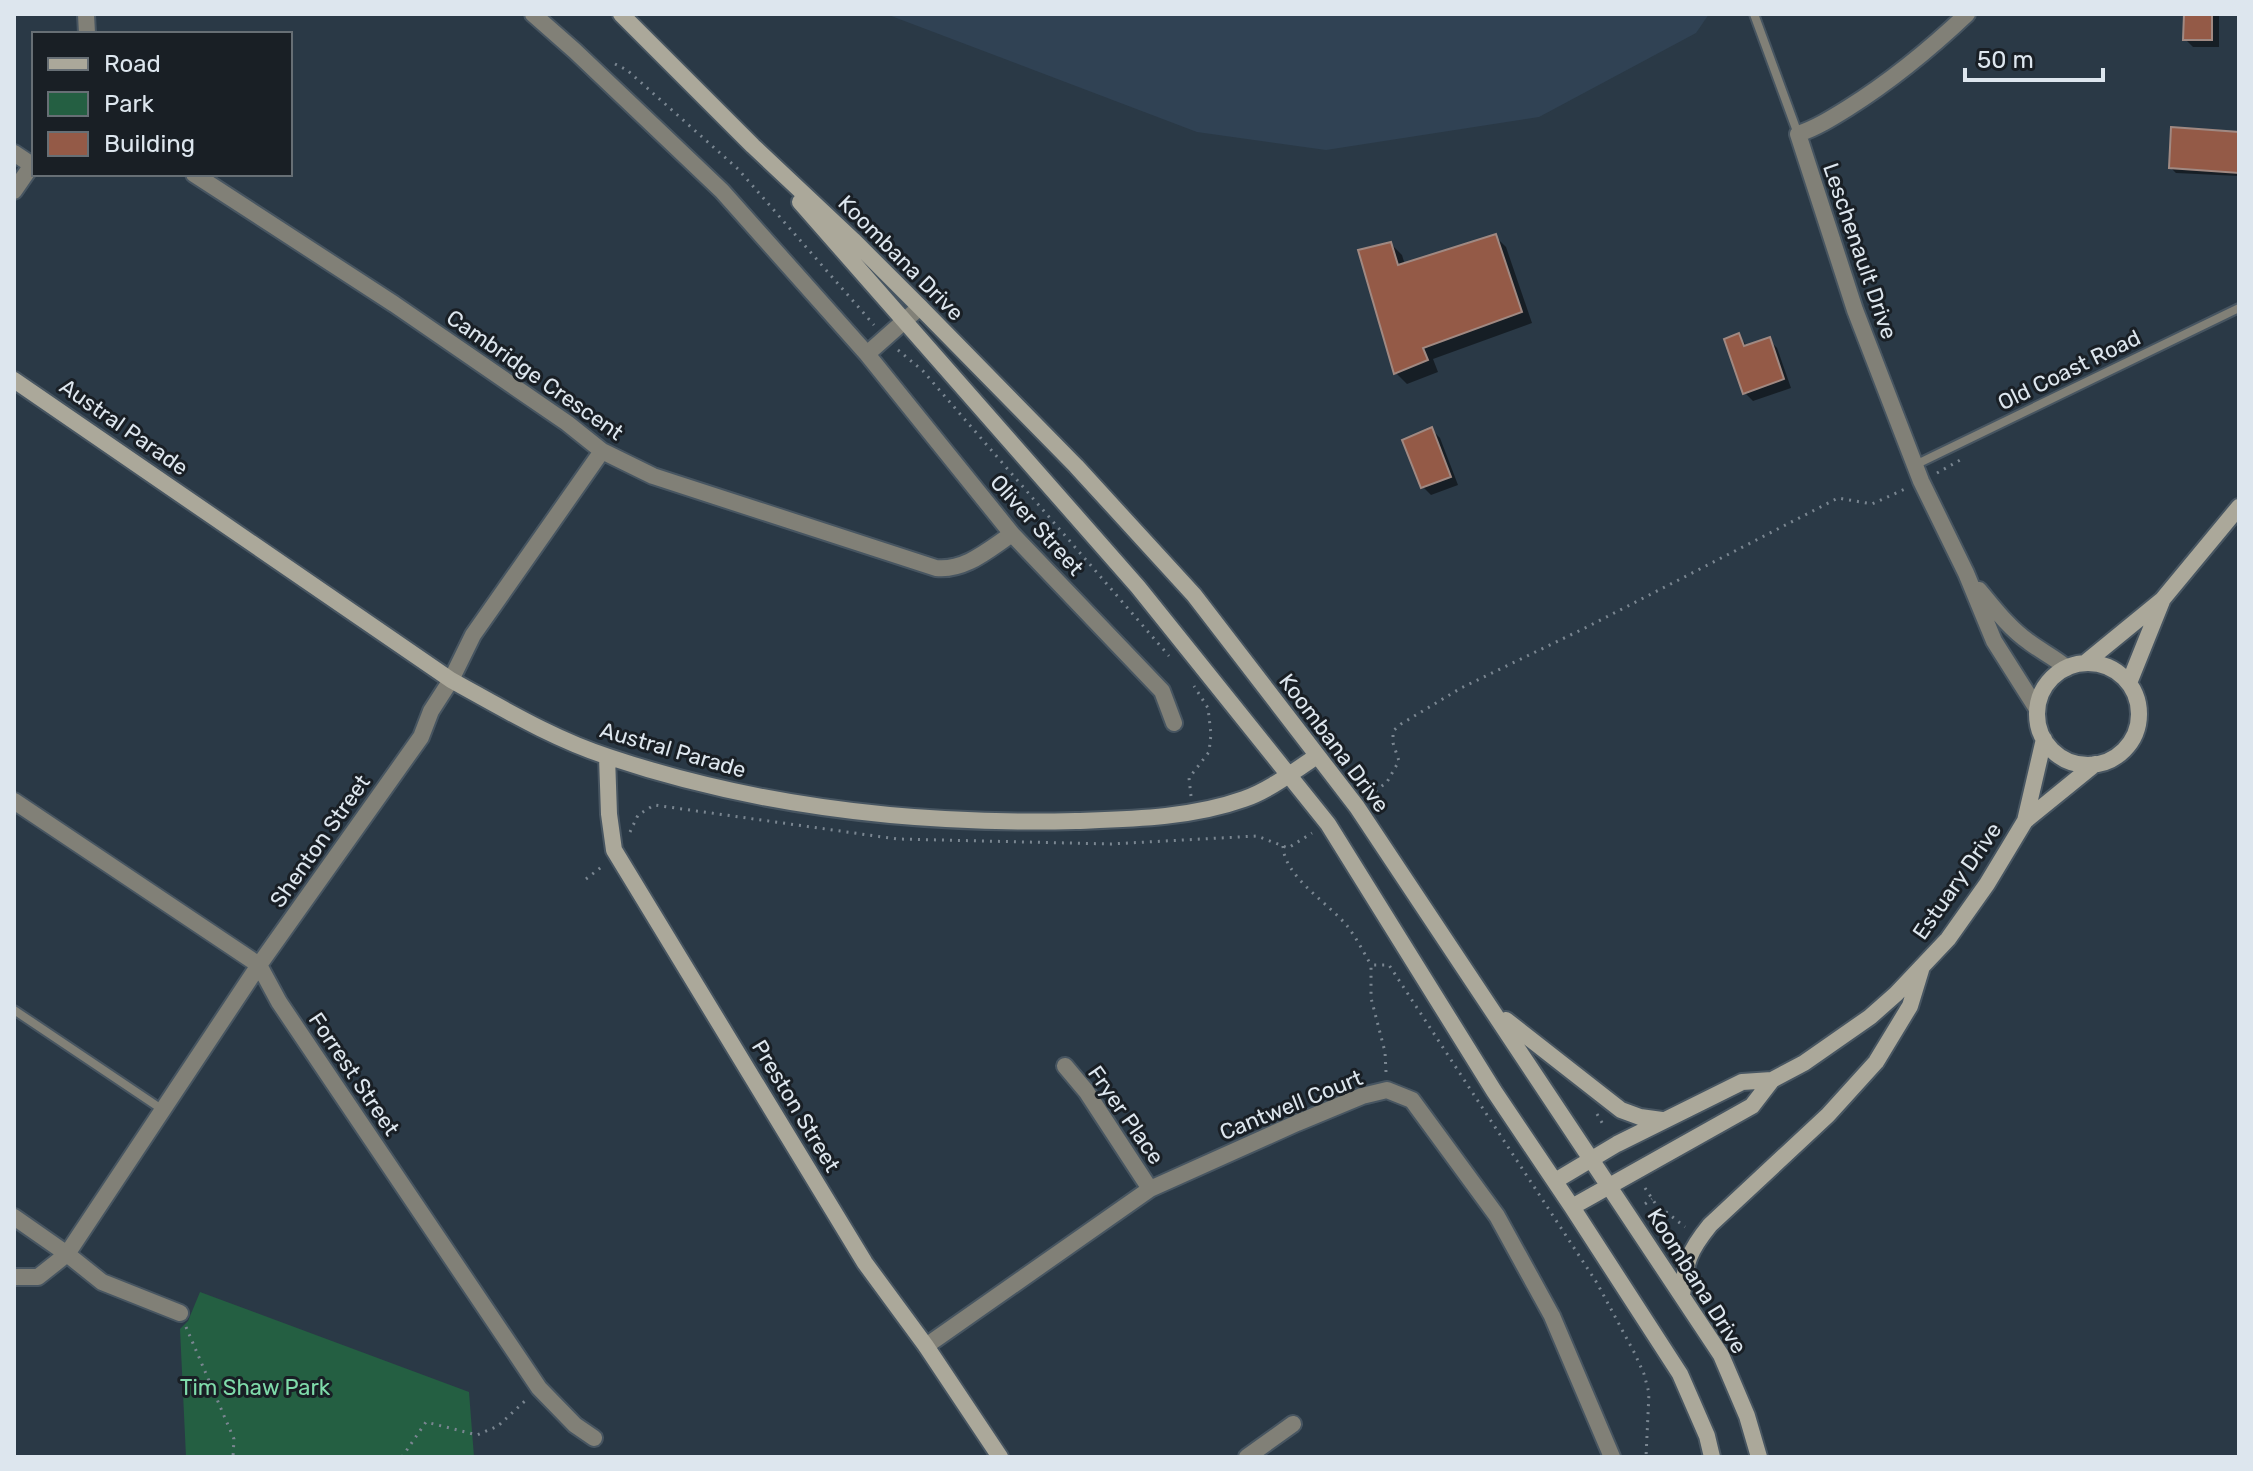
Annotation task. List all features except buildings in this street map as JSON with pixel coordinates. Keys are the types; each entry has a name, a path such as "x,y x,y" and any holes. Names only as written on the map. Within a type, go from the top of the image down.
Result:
{"main road":[{"name":"Koombana Drive","path":"621,14 920,307 1076,466 1194,595 1357,807 1721,1355 1747,1416 1759,1457"},
{"name":"Koombana Drive","path":"753,146 1138,587 1328,824 1494,1091 1680,1374 1707,1436 1712,1457"},
{"name":"Austral Parade","path":"14,380 451,680 522,720 607,757 768,800 924,820 1009,823 1157,817 1194,811 1245,799 1317,756"},
{"path":"2085,663 2162,600 2239,507"},
{"path":"2129,683 2162,600"},
{"path":"2085,663 2109,668 2129,683 2136,697 2139,711 2132,740 2122,752 2109,760 2095,764 2065,760 2044,739 2037,719 2042,692 2052,678 2067,668 2085,663"},
{"name":"Estuary Drive","path":"1555,1181 1662,1120 1742,1082 1772,1080 1804,1063 1870,1017 1948,939 1987,884 2025,821 2044,739"},
{"name":"Preston Street","path":"607,757 614,850 865,1263 926,1346 1000,1457"},
{"name":"Estuary Drive","path":"2025,821 2095,764"},
{"path":"1682,1296 1690,1252 1700,1238 1710,1225 1828,1115 1876,1062 1910,1006 1921,968"},
{"path":"1492,1009 1621,1110 1662,1120"},
{"name":"Estuary Drive","path":"1572,1207 1752,1106 1772,1080"}],"street":[{"name":"Oliver Street","path":"533,14 722,191 867,354 1012,534 1162,691 1174,723"},
{"path":"1798,134 1815,129 1879,89 1967,14"},
{"name":"Leschenault Drive","path":"1798,134 1855,310 1918,473 1966,573 1994,641 2037,709"},
{"path":"14,153 32,162"},
{"path":"14,191 32,164"},
{"name":"Cambridge Crescent","path":"197,176 406,312 567,423 602,451 653,476 936,568 949,569 966,564 1012,534"},
{"path":"867,354 920,307"},
{"name":"Shenton Street","path":"67,1254 259,965 421,737 431,711 451,680 473,635 602,451"},
{"name":"Leschenault Drive","path":"1966,573 2003,619 2028,642 2067,668"},
{"name":"Forrest Street","path":"14,801 259,965 279,1002 539,1388 575,1425 594,1438"},
{"name":"Fryer Place","path":"1065,1066 1086,1091 1150,1189"},
{"name":"Cantwell Court","path":"926,1346 1150,1189 1297,1123 1362,1096 1387,1090 1412,1100 1497,1216 1552,1316 1612,1457"},
{"path":"14,1217 102,1282 180,1313"},
{"path":"14,1277 38,1277 67,1254"},
{"path":"1247,1457 1293,1424"}],"lane":[{"path":"1754,14 1798,134"},
{"name":"Old Coast Road","path":"1918,473 2239,308"},
{"path":"14,1010 164,1111"}],"path":[{"path":"607,60 627,70 738,169 885,338 923,371 1178,666"},
{"path":"1357,807 1387,782 1399,761 1393,731 1461,688 1838,498 1872,504 1918,473 1951,467 1968,450"},
{"path":"1188,678 1208,708 1211,734 1209,752 1189,778 1194,811"},
{"path":"586,879 617,855 638,815 654,805 897,839 1110,844 1257,836 1288,848 1328,824"},
{"path":"1283,846 1283,855 1301,881 1348,928 1371,965 1371,998 1385,1052 1387,1090"},
{"path":"1371,965 1389,965 1597,1283 1644,1374 1649,1393 1646,1457"},
{"path":"1595,1111 1604,1126"},
{"path":"1645,1188 1652,1199 1686,1228"},
{"path":"1645,1204 1652,1199"},
{"path":"180,1313 234,1439 233,1457"},
{"path":"402,1457 426,1422 477,1435 486,1433 498,1426 539,1388"}],"shaded area":[{"path":"886,14 1709,14 1696,33 1539,117 1326,150 1197,132"}],"green space":[{"name":"Tim Shaw Park","path":"200,1292 469,1392 474,1457 186,1457 180,1329 188,1321"}]}
